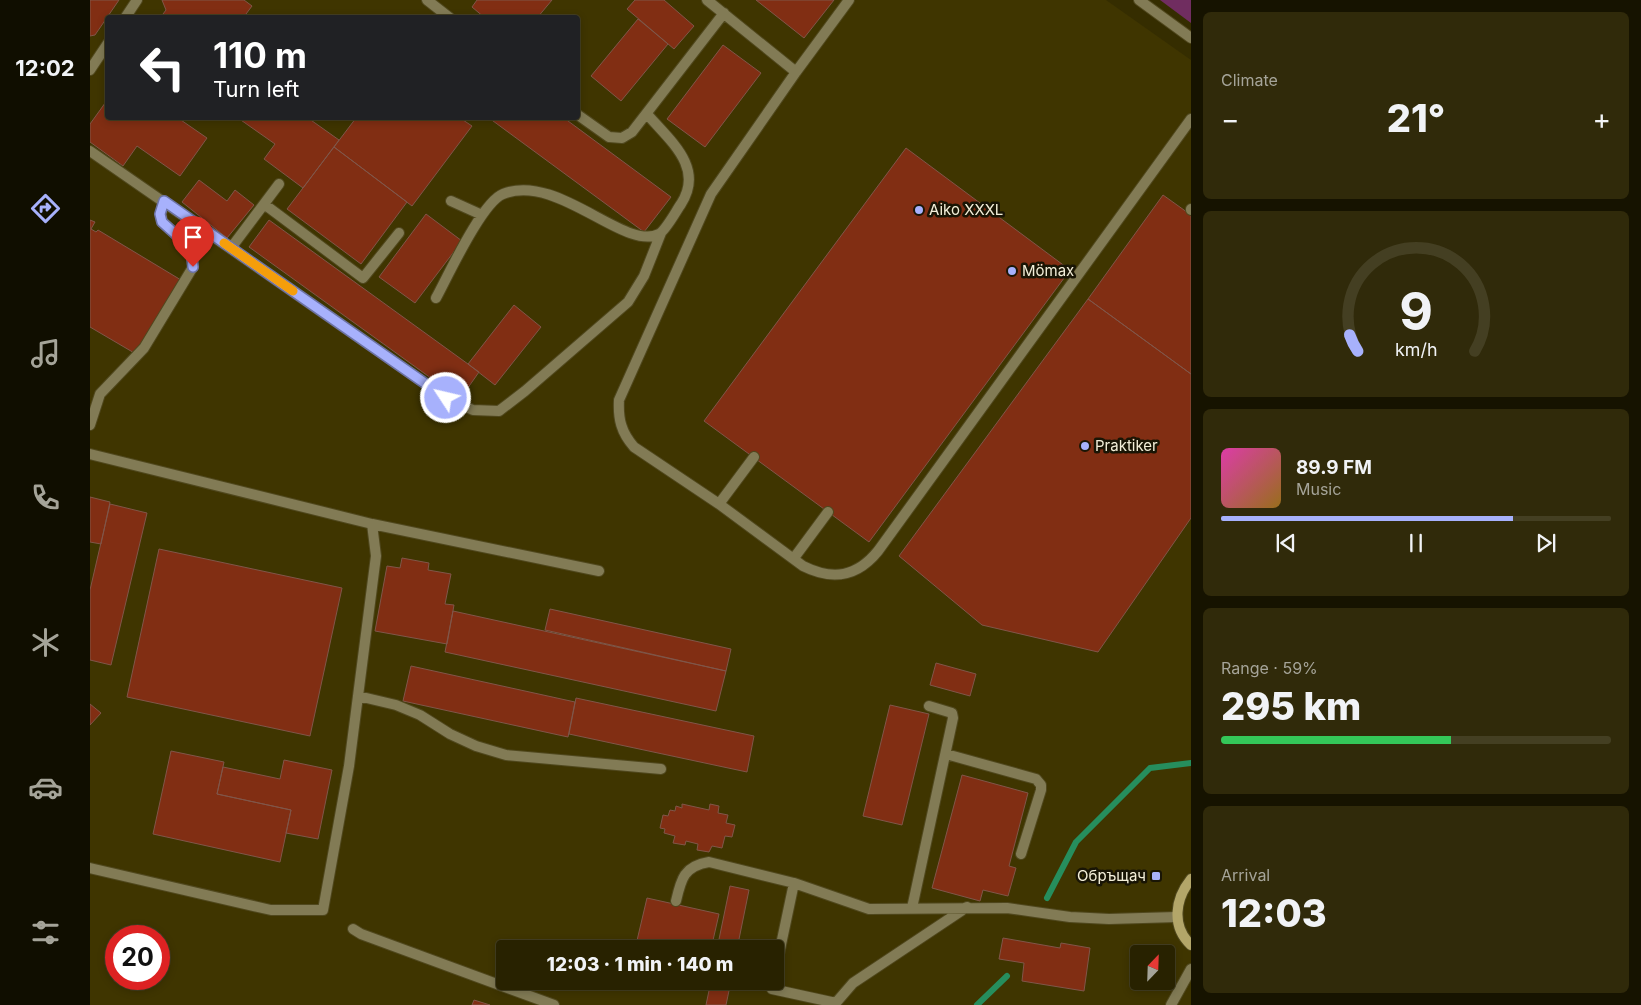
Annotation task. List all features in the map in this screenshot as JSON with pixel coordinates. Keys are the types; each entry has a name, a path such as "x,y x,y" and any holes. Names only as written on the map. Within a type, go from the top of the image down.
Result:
{"street":[{"path":"127,15 136,0"},
{"path":"427,0 446,15"},
{"path":"707,0 796,72"},
{"path":"849,0 711,194 619,400 618,416 620,427 634,447 719,504 803,566 815,572 828,575 844,574 860,568 870,561 1191,119"},
{"path":"1138,0 1191,38"},
{"path":"580,116 604,135 615,139 627,136 647,114 724,13"},
{"path":"90,68 105,47"},
{"path":"90,150 446,398 473,410 499,411 628,302 644,276 661,233 686,196 690,181 688,166 647,114"},
{"path":"232,248 279,184"},
{"path":"436,298 484,210 501,194 522,189 557,196 635,235 650,238 661,233"},
{"path":"90,425 100,394 144,348 193,267 191,248 162,222 160,214 164,201"},
{"path":"451,201 482,215"},
{"path":"264,204 363,278 399,233"},
{"path":"90,389 100,394"},
{"path":"90,454 372,524 599,571"},
{"path":"719,504 754,457"},
{"path":"794,558 828,512"},
{"path":"90,868 271,910 323,910 349,766 376,556 372,524"},
{"path":"358,696 396,705 420,715 450,734 467,742 506,755 661,769"},
{"path":"912,908 953,716 952,712 929,706"},
{"path":"946,754 1036,779 1040,783 1041,790 1021,854"},
{"path":"676,901 684,875 691,868 709,862 794,883 869,909 1007,908 1070,917 1108,919 1177,917"},
{"path":"1191,879 1183,889 1178,903 1177,917 1181,931 1191,945"},
{"path":"782,940 794,883"},
{"path":"776,990 836,1004 853,983 967,907"},
{"path":"353,929 361,934 554,1005"},
{"path":"1171,1005 1191,969"}],"shaded area":[{"path":"90,0 1106,0 1191,60 1191,1005 90,1005"},
{"path":"1160,0 1191,0 1191,23"}],"building":[{"path":"90,0 119,0 109,15 105,15 105,20 95,35 90,36"},
{"path":"162,0 244,0 252,6 245,15 162,15 166,10"},
{"path":"477,0 552,0 540,15 481,15 472,7"},
{"path":"635,0 664,0 694,26 674,49 627,9"},
{"path":"756,0 834,0 804,38"},
{"path":"638,19 668,44 621,101 591,76"},
{"path":"723,45 761,73 705,147 667,119"},
{"path":"105,103 105,120 181,120 207,138 180,176 137,146 123,166 90,142 90,124"},
{"path":"241,120 311,120 339,140 303,188 264,159 275,144"},
{"path":"354,120 463,120 472,126 412,206 334,147"},
{"path":"492,120 567,120 671,197 644,232"},
{"path":"334,147 407,202 361,264 287,209"},
{"path":"906,148 1070,270 869,542 704,421"},
{"path":"199,180 227,201 235,190 254,205 227,238 182,202"},
{"path":"1163,195 1191,215 1191,374 1088,299"},
{"path":"426,214 462,241 415,303 379,277"},
{"path":"90,220 95,222 91,229 96,232 98,230 181,280 136,354 90,327"},
{"path":"269,220 479,372 460,399 249,247"},
{"name":"Praktiker","path":"1088,299 1191,374 1191,518 1098,652 982,625 899,556"},
{"path":"514,305 541,327 495,385 468,364"},
{"path":"90,497 110,502 101,544 90,542"},
{"path":"110,504 147,513 111,665 90,660 90,590"},
{"path":"159,549 342,588 310,736 127,697"},
{"path":"402,558 429,563 428,570 451,574 445,604 454,605 447,644 375,631 387,566 400,568"},
{"path":"550,609 731,649 726,671 545,630"},
{"path":"453,611 726,671 716,711 445,652"},
{"path":"936,663 976,674 970,696 930,685"},
{"path":"411,666 575,702 568,737 403,701"},
{"path":"576,698 754,736 747,772 569,734"},
{"path":"90,704 101,713 90,725"},
{"path":"890,705 929,714 902,825 863,816"},
{"path":"171,751 224,762 217,794 291,810 280,862 153,834"},
{"path":"284,760 332,770 318,839 286,833 291,810 217,794 223,767 280,779"},
{"path":"962,775 1028,793 1009,866 1016,868 1008,896 983,890 980,901 932,888"},
{"path":"682,804 709,810 710,804 719,806 718,813 728,815 726,823 735,825 732,837 725,836 722,848 712,846 709,852 697,850 698,844 686,841 685,845 673,843 675,836 664,833 665,829 660,828 663,815 668,816 670,810 675,811 676,806 682,808"},
{"path":"730,886 749,890 739,940 719,940"},
{"path":"647,898 719,914 713,940 637,940"},
{"path":"1003,938 1060,948 1061,943 1090,948 1084,991 1022,981 1024,963 999,959"},
{"path":"709,990 729,990 726,1005 706,1005"},
{"path":"474,1000 490,1005 472,1005"}],"waterway":[{"path":"1047,898 1076,842 1150,768 1191,763"},
{"path":"977,1005 1007,976"}],"slow traffic":[{"path":"224,243 293,291"}],"place":[{"name":"Aiko XXXL","path":"919,210"},
{"name":"Mömax","path":"1012,271"},
{"name":"Praktiker","path":"1085,446"},
{"name":"Обръщач","path":"1156,876"}],"route":[{"path":"193,267 191,248 162,222 160,214 164,201 446,398"}]}
